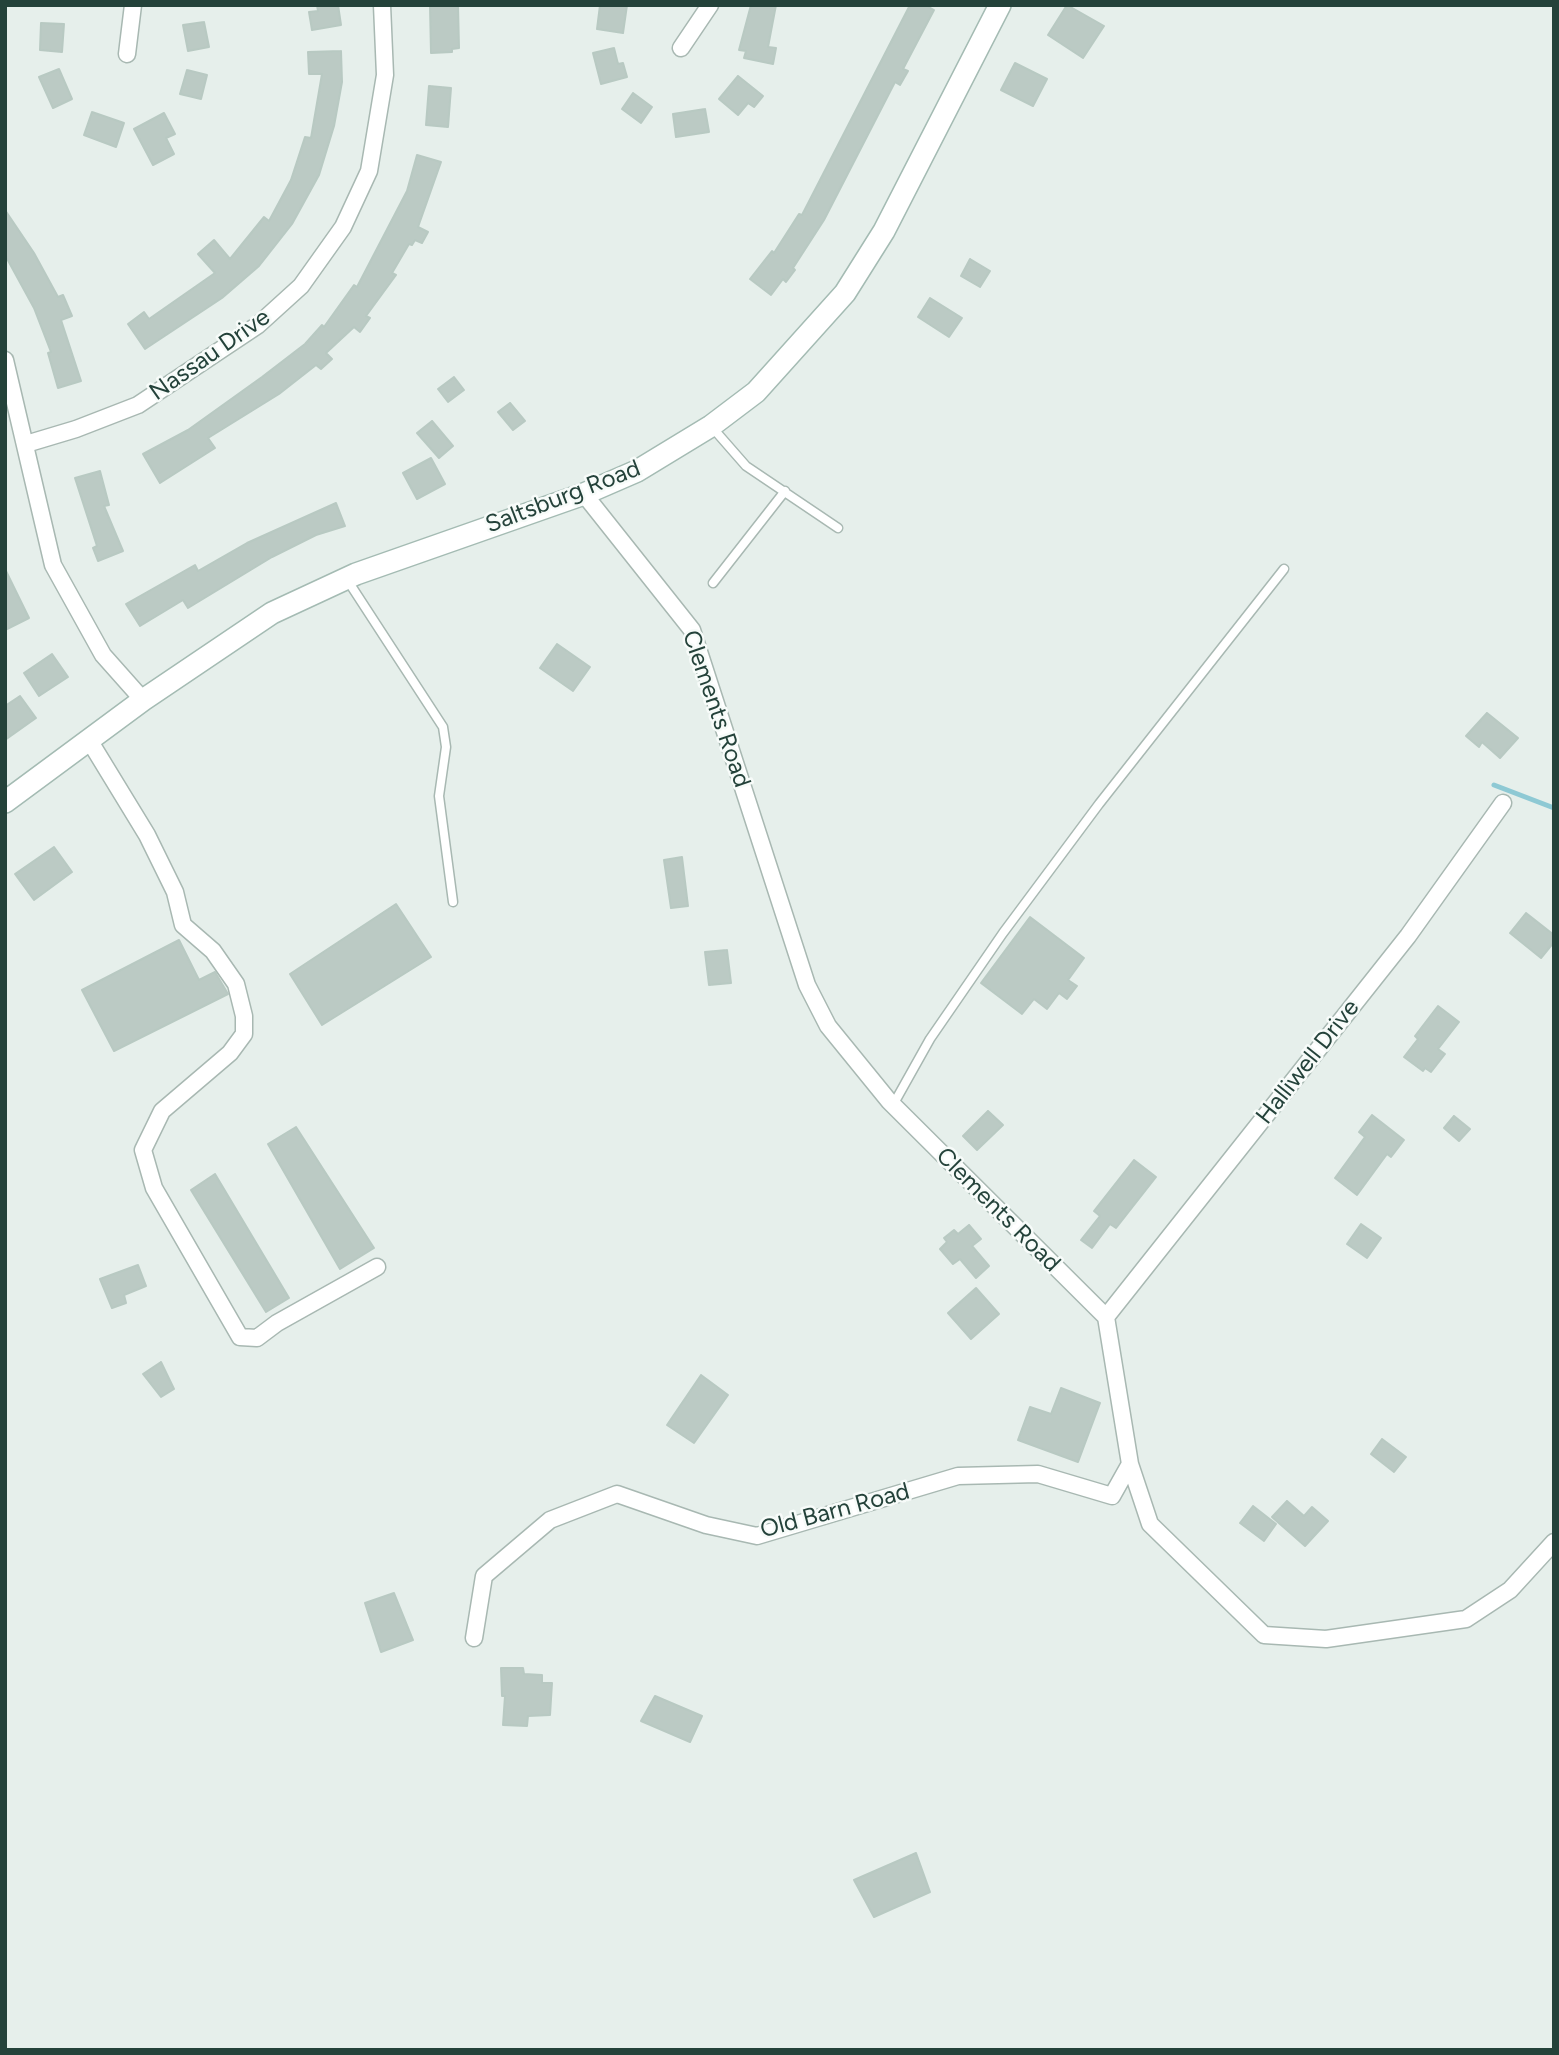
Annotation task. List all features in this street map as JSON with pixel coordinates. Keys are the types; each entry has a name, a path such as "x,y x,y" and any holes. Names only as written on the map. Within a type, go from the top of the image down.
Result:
{"main road":[{"name":"Saltsburg Road","path":"5,802 143,700 272,613 346,579 584,494 637,471 711,426 756,392 845,293 884,230 1000,5"}],"street":[{"path":"127,54 133,5"},
{"name":"Nassau Drive","path":"26,444 76,429 138,405 258,326 301,286 343,227 369,171 386,75 382,5"},
{"path":"681,48 710,5"},
{"path":"5,360 53,565 103,655 143,700"},
{"name":"Clements Road","path":"584,494 692,629 807,985 828,1026 893,1105 1106,1317"},
{"path":"89,740 147,835 176,892 183,925 214,951 236,984 244,1016 244,1034 230,1053 162,1111 144,1150 154,1188 240,1337 257,1338 277,1322 377,1267"},
{"name":"Halliwell Drive","path":"1106,1317 1408,936 1503,803"},
{"path":"1106,1317 1130,1464 1150,1524 1265,1635 1326,1639 1466,1619 1510,1590 1554,1542"},
{"name":"Old Barn Road","path":"474,1639 484,1576 550,1520 617,1494 706,1525 757,1536 958,1475 1038,1474 1112,1496 1130,1464"}],"lane":[{"path":"711,426 746,466 838,528"},
{"path":"713,583 785,491"},
{"path":"893,1105 930,1038 1003,933 1099,804 1284,569"},
{"path":"346,579 443,727 446,747 439,796 453,902"}],"building":[{"path":"317,5 338,5 341,25 312,30 309,12 318,11"},
{"path":"430,5 458,5 459,48 452,49 452,52 431,53"},
{"path":"600,5 627,5 623,33 597,29"},
{"path":"751,5 776,5 768,47 776,48 773,64 744,58 746,51 739,50"},
{"path":"910,5 925,5 934,10 903,69 908,71 900,85 895,82 824,220 793,268 795,270 786,282 783,279 771,295 750,279 772,251 774,253 799,214 802,215"},
{"path":"1067,5 1104,26 1083,58 1048,35"},
{"path":"204,22 209,47 188,51 183,25"},
{"path":"41,23 64,24 62,52 40,50"},
{"path":"614,48 618,64 623,63 627,77 601,84 593,53"},
{"path":"341,51 342,82 334,126 319,175 292,224 259,266 222,298 145,349 128,324 144,312 149,319 215,273 198,254 214,240 230,259 264,217 269,221 291,180 305,137 311,138 322,74 309,74 308,52"},
{"path":"1015,63 1047,79 1033,106 1001,90"},
{"path":"59,69 72,99 53,108 39,77"},
{"path":"187,70 207,75 201,99 180,94"},
{"path":"738,76 763,96 754,107 748,103 738,115 719,99"},
{"path":"429,86 451,88 448,127 426,125"},
{"path":"633,93 652,107 641,123 622,109"},
{"path":"705,109 709,132 676,137 673,114"},
{"path":"92,112 124,123 116,147 84,135"},
{"path":"164,113 175,134 166,138 174,154 153,165 134,129"},
{"path":"417,155 441,162 418,227 428,232 422,243 415,240 412,245 409,244 392,273 396,275 366,316 370,318 360,332 354,327 326,353 332,359 321,369 316,365 279,394 208,438 215,448 160,483 143,454 188,430 305,344 322,325 324,327 354,285 357,287 407,191"},
{"path":"5,210 34,253 58,297 63,295 72,316 61,320 81,381 58,388 48,353 51,352 34,308 5,255"},
{"path":"970,259 990,271 980,287 961,276"},
{"path":"930,298 962,318 949,337 918,317"},
{"path":"454,377 464,390 448,402 438,389"},
{"path":"510,403 525,421 513,430 498,412"},
{"path":"432,421 453,446 439,458 417,433"},
{"path":"431,458 445,484 417,499 403,473"},
{"path":"100,471 109,505 104,506 123,551 98,561 93,548 97,546 75,478"},
{"path":"336,503 345,526 316,535 272,557 188,608 183,600 140,626 126,604 195,565 198,571 247,543"},
{"path":"5,569 29,618 5,630"},
{"path":"557,644 590,667 573,691 540,668"},
{"path":"52,654 68,677 39,696 24,673"},
{"path":"20,696 36,718 5,740 5,706"},
{"path":"1487,713 1518,738 1500,758 1482,742 1479,747 1466,736"},
{"path":"54,847 72,872 34,900 15,874"},
{"path":"682,857 688,906 671,908 664,860"},
{"path":"396,904 431,957 322,1025 290,974"},
{"path":"1526,913 1554,935 1554,942 1541,958 1510,933"},
{"path":"1030,917 1084,958 1068,980 1077,986 1067,999 1059,993 1047,1009 1034,999 1022,1014 981,983"},
{"path":"179,940 199,980 215,972 228,994 114,1051 82,990"},
{"path":"727,950 731,983 709,985 705,952"},
{"path":"1438,1006 1459,1022 1438,1049 1445,1054 1431,1072 1425,1068 1423,1071 1404,1057 1418,1039 1415,1036"},
{"path":"988,1111 1003,1125 977,1150 963,1136"},
{"path":"1372,1115 1404,1140 1391,1157 1387,1154 1357,1195 1335,1178 1365,1137 1359,1132"},
{"path":"1454,1116 1470,1129 1459,1141 1444,1128"},
{"path":"296,1127 374,1248 340,1269 268,1144"},
{"path":"1134,1160 1156,1177 1116,1228 1110,1224 1092,1248 1081,1240 1100,1216 1094,1211"},
{"path":"215,1174 289,1298 266,1312 191,1190"},
{"path":"1361,1224 1381,1238 1367,1258 1347,1244"},
{"path":"969,1225 981,1239 972,1246 989,1266 976,1278 960,1259 953,1264 940,1249 947,1242 944,1238 954,1230 958,1234"},
{"path":"138,1265 146,1286 124,1295 126,1303 112,1308 100,1279"},
{"path":"976,1288 999,1314 971,1339 948,1313"},
{"path":"161,1362 174,1389 161,1397 143,1374"},
{"path":"701,1375 728,1395 694,1443 667,1425"},
{"path":"1061,1388 1100,1403 1078,1462 1018,1440 1030,1407 1051,1414"},
{"path":"1382,1439 1406,1457 1394,1472 1371,1454"},
{"path":"1287,1501 1304,1516 1312,1507 1328,1521 1305,1546 1272,1517"},
{"path":"1253,1506 1276,1524 1264,1541 1240,1523"},
{"path":"394,1593 413,1640 381,1652 365,1603"},
{"path":"501,1668 523,1668 524,1674 542,1675 542,1683 552,1683 550,1715 528,1716 527,1726 503,1725 505,1696 502,1696"},
{"path":"655,1696 702,1716 690,1742 641,1721"},
{"path":"916,1853 930,1892 874,1917 854,1880"}],"waterway":[{"path":"1494,785 1554,808"}]}
